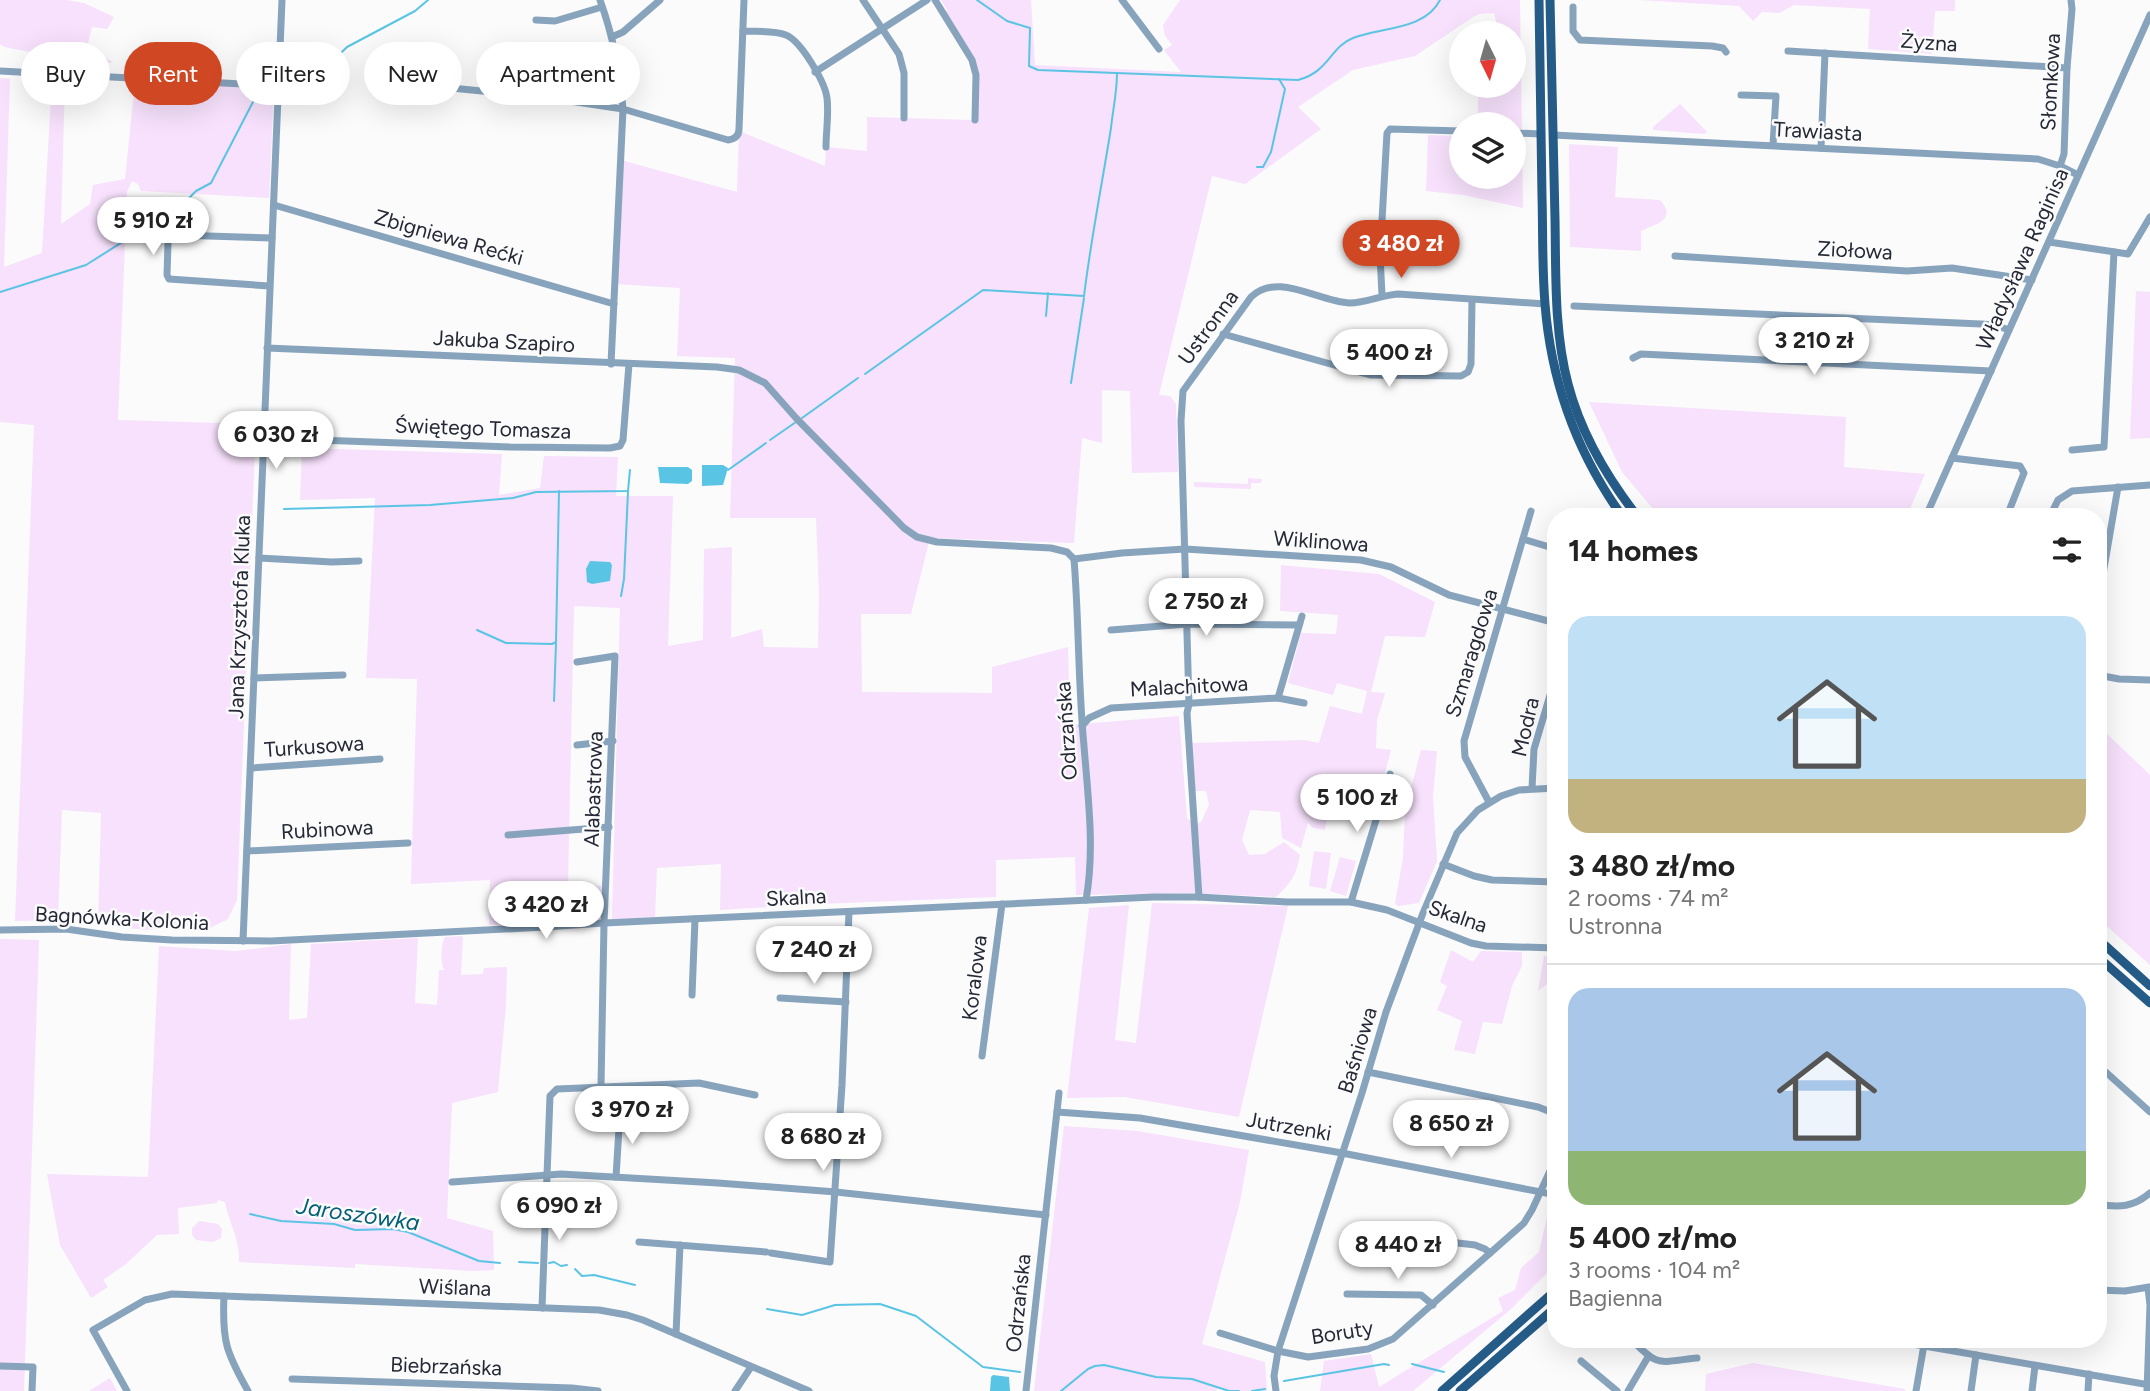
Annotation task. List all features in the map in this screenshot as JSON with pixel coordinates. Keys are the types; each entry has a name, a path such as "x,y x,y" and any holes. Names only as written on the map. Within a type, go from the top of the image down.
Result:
{"main road":[{"path":"1539,0 1545,304 1553,364 1566,411 1580,445 1599,482 1617,508"},
{"path":"1550,0 1556,305 1565,373 1572,399 1594,452 1631,508"},
{"path":"1539,48 1541,44 1551,48"},
{"path":"2107,947 2150,986"},
{"path":"2107,965 2150,1003"},
{"path":"1442,1391 1547,1298"},
{"path":"1461,1391 1547,1315"}],"street":[{"name":"Jana Krzysztofa Kluka","path":"281,42 282,0"},
{"path":"612,37 623,32 660,0"},
{"path":"462,89 623,109 728,140 737,136 739,131 744,0"},
{"path":"863,0 903,63 904,118"},
{"path":"815,72 928,0"},
{"path":"935,0 972,60 976,75 975,120"},
{"path":"1122,0 1159,49"},
{"name":"Słomkowa","path":"2060,166 2064,153 2071,0"},
{"path":"536,20 571,17 601,3 612,37 620,74 623,109 611,364"},
{"path":"1573,6 1573,31 1580,40 1712,46 1723,48 1726,52"},
{"name":"Władysława Raginisa","path":"1930,508 2150,15"},
{"path":"743,31 776,32 797,41 827,98 826,147"},
{"name":"Żyzna","path":"1788,51 2067,68"},
{"path":"1821,148 1825,53"},
{"path":"0,71 236,84"},
{"path":"1741,95 1776,96 1773,145"},
{"name":"Jana Krzysztofa Kluka","path":"243,941 278,105"},
{"path":"1382,295 1380,255 1385,137 1390,129 1449,131"},
{"path":"1526,133 1541,134"},
{"name":"Trawiasta","path":"1553,135 2038,159 2078,175"},
{"name":"Zbigniewa Rećki","path":"274,205 614,304"},
{"path":"2049,242 2128,254 2150,217"},
{"path":"270,286 169,279 167,275 170,238 176,235 272,238"},
{"path":"2072,450 2104,447 2114,252"},
{"name":"Ziołowa","path":"1675,256 1907,271 1952,268 2032,280"},
{"name":"Ustronna","path":"1199,897 1187,713 1189,704 1181,421 1183,391 1251,297 1257,291 1270,287 1283,287 1337,302 1365,302 1382,295 1398,294 1545,304"},
{"path":"1223,334 1370,375 1461,376 1468,372 1471,364 1472,300"},
{"path":"1574,306 1982,324 2009,330"},
{"name":"Jakuba Szapiro","path":"267,348 739,370 765,383 904,528 917,537 937,542 1051,548 1067,552 1074,559"},
{"path":"1633,358 1641,354 1991,371"},
{"name":"Świętego Tomasza","path":"263,438 510,447 620,446 624,440 629,364"},
{"path":"1952,458 2020,466 2024,473 2010,508"},
{"path":"2054,508 2059,500 2072,491 2150,485"},
{"path":"2107,551 2118,487"},
{"name":"Szmaragdowa","path":"1489,802 1468,764 1463,747 1531,511"},
{"path":"1523,539 1547,546"},
{"name":"Wiklinowa","path":"1074,559 1122,553 1185,550 1361,560 1376,562 1402,572 1449,595 1547,621"},
{"path":"259,558 359,561"},
{"name":"Odrzańska","path":"1074,559 1090,825 1086,900"},
{"path":"1278,698 1302,616"},
{"path":"1111,630 1187,624 1299,625"},
{"name":"Alabastrowa","path":"577,662 615,656 604,923 601,1086"},
{"path":"254,678 343,675"},
{"path":"2107,677 2150,680"},
{"name":"Malachitowa","path":"1082,726 1089,718 1106,709 1278,698 1304,704"},
{"name":"Modra","path":"1532,788 1534,750 1547,706"},
{"path":"577,745 613,741"},
{"name":"Turkusowa","path":"251,768 380,760"},
{"path":"1352,902 1390,774"},
{"name":"Baśniowa","path":"1276,1391 1274,1376 1278,1351 1386,1012 1443,864 1464,823 1489,802 1519,790 1547,788"},
{"path":"508,835 609,827"},
{"name":"Rubinowa","path":"247,851 408,843"},
{"path":"1443,864 1492,880 1547,882"},
{"name":"Skalna","path":"243,941 1086,900 1199,897 1275,902 1352,902 1387,910 1479,944 1547,948"},
{"name":"Koralowa","path":"982,1056 1002,904"},
{"path":"639,1242 769,1253 830,1262 842,1085 849,912"},
{"path":"692,995 695,919"},
{"name":"Bagnówka-Kolonia","path":"0,930 66,929 122,937 243,941"},
{"path":"780,998 846,1002"},
{"path":"1368,1072 1547,1110"},
{"path":"2107,1073 2150,1112"},
{"path":"542,1308 550,1096 557,1089 699,1083 755,1095"},
{"name":"Odrzańska","path":"1026,1391 1059,1093"},
{"path":"617,1177 620,1112"},
{"name":"Jutrzenki","path":"1057,1112 1140,1118 1342,1153 1547,1193"},
{"path":"452,1182 547,1175 617,1177 757,1185 1046,1215"},
{"name":"Boruty","path":"1220,1332 1278,1351 1308,1357 1368,1349 1392,1339 1524,1223 1547,1178"},
{"path":"2107,1205 2134,1204 2150,1193"},
{"path":"1363,1232 1475,1245 1485,1248 1490,1254"},
{"path":"676,1334 680,1245"},
{"path":"1948,1348 2148,1387 2149,1287 2107,1290"},
{"name":"Wiślana","path":"127,1391 93,1330 151,1297 172,1294 599,1310 627,1315 809,1391"},
{"path":"1348,1294 1421,1295 1433,1305"},
{"path":"224,1296 225,1342 229,1359 247,1391"},
{"path":"1640,1348 1657,1362 1697,1358"},
{"path":"1916,1391 1923,1348"},
{"path":"1971,1391 1976,1355"},
{"path":"1628,1391 1648,1357"},
{"path":"1581,1361 1617,1391"},
{"path":"0,1366 33,1367 32,1391"},
{"path":"2032,1391 2035,1366"},
{"path":"735,1391 751,1367"},
{"path":"2088,1374 2088,1391"},
{"name":"Biebrzańska","path":"292,1379 598,1391"}],"shaded area":[{"path":"0,0 67,0 84,3 114,17 107,29 92,27 88,42 21,42 21,50 0,44"},
{"path":"941,0 1031,0 1035,65 1181,72 1164,50 1172,45 1165,36 1163,25 1180,0 1520,0 1520,21 1496,21 1494,13 1480,14 1467,21 1449,21 1449,33 1415,56 1353,70 1298,107 1321,129 1245,184 1212,176 1159,395 1170,396 1176,404 1178,472 1132,473 1130,391 1102,390 1102,443 1082,438 1074,543 930,538 911,614 861,614 862,692 992,693 992,667 1068,647 1070,725 1179,716 1187,818 1194,824 1201,822 1209,805 1206,791 1195,791 1192,743 1304,740 1319,743 1330,706 1362,714 1367,691 1337,683 1333,695 1288,683 1301,633 1336,634 1338,615 1280,611 1281,565 1379,574 1435,602 1425,637 1385,636 1371,692 1385,693 1377,720 1376,748 1391,750 1378,800 1332,788 1325,830 1313,828 1308,823 1301,848 1282,838 1280,812 1250,810 1242,840 1249,855 1265,854 1284,842 1300,855 1292,879 1276,897 1190,893 1076,895 1075,857 996,860 996,897 720,910 721,864 657,868 655,917 612,919 620,608 574,606 568,884 601,886 600,920 489,925 490,880 411,884 417,679 366,678 375,498 300,500 302,448 502,454 499,495 540,488 544,456 618,457 616,496 673,496 668,646 703,640 704,549 732,547 731,638 762,629 764,647 818,648 816,518 730,518 735,358 677,356 680,288 615,284 621,160 737,192 739,131 825,166 826,147 867,151 867,117 975,120 976,75 944,15 947,10"},
{"path":"1639,0 1955,0 1955,11 1935,11 1932,54 1868,49 1870,9 1794,5 1779,13 1762,12 1753,21 1739,6"},
{"path":"0,78 10,79 4,267 42,253 51,105 64,105 61,224 90,204 93,185 125,179 133,105 222,105 222,85 236,86 236,105 273,105 269,198 141,191 138,184 132,181 127,192 118,420 256,424 237,900 228,919 208,929 177,924 150,930 98,924 101,813 62,810 58,920 15,921 34,425 0,422"},
{"path":"1478,98 1521,98 1522,112 1478,112"},
{"path":"1680,104 1707,132 1704,134 1653,130 1653,127"},
{"path":"1428,135 1449,136 1449,189 1523,189 1523,208 1463,195 1426,191"},
{"path":"1569,144 1618,147 1615,197 1660,200 1665,207 1666,217 1641,231 1641,251 1570,247"},
{"path":"2136,291 2150,292 2150,438 2130,439"},
{"path":"1589,402 1846,417 1844,467 1925,474 1910,508 1652,508 1622,472"},
{"path":"1248,478 1262,479 1261,483 1251,483 1251,489 1194,487 1194,482 1248,484"},
{"path":"2107,734 2150,775 2150,965 2107,926"},
{"path":"1421,750 1437,751 1433,796 1437,861 1419,903 1398,906 1395,903 1403,858 1405,811"},
{"path":"1314,851 1331,853 1326,889 1309,886"},
{"path":"1340,857 1356,861 1346,896 1330,891"},
{"path":"1152,903 1288,906 1239,1117 1125,1097 1067,1098 1089,908 1129,905 1115,1040 1136,1043"},
{"path":"463,936 461,975 483,974 484,968 507,967 506,1005 498,1092 452,1103 447,1218 493,1231 494,1270 355,1264 355,1268 239,1262 238,1246 225,1202 218,1200 217,1203 178,1208 179,1234 157,1235 126,1264 103,1280 108,1287 91,1298 60,1245 47,1174 148,1177 159,946 235,951 291,944 289,1020 307,1018 311,944 418,938 415,1003 437,1005 439,970 444,970 442,949 445,937"},
{"path":"0,939 39,940 24,1391 0,1391"},
{"path":"1451,950 1473,962 1481,951 1522,952 1522,966 1512,986 1502,1024 1483,1022 1475,1054 1454,1050 1462,1021 1437,1010 1447,986 1440,982"},
{"path":"1544,956 1547,956 1547,984 1538,991"},
{"path":"1064,1126 1137,1131 1249,1150 1240,1202 1202,1344 1265,1362 1267,1391 1226,1391 1220,1387 1216,1391 1034,1391"},
{"path":"1547,1217 1547,1273 1511,1309 1413,1391 1320,1391 1324,1361 1371,1354 1379,1387 1503,1311 1498,1298 1515,1290 1521,1268 1539,1252"},
{"path":"199,1221 218,1224 222,1229 221,1238 213,1242 196,1240 192,1235 192,1228"},
{"path":"1753,1363 1905,1391 1705,1391 1706,1374"},
{"path":"110,1378 117,1391 89,1391"}],"water":[{"path":"702,465 723,465 728,468 723,485 702,486"},
{"path":"658,467 688,467 692,470 692,481 688,484 660,483"},
{"path":"590,561 610,562 610,581 592,584 587,582 586,569"},
{"path":"993,1375 1009,1377 1010,1391 990,1391"}],"waterway":[{"path":"350,45 415,11 428,0"},
{"path":"977,0 1007,21 1030,28 1029,66 1038,70 1298,80 1323,66 1345,42 1364,34 1414,22 1433,10 1440,0"},
{"path":"865,374 983,290 1084,296 1111,128 1117,73"},
{"path":"1257,167 1263,167 1271,152 1285,89 1279,79"},
{"path":"0,292 86,265 211,183 251,105"},
{"path":"1046,316 1048,293"},
{"path":"1071,383 1084,298"},
{"path":"802,418 858,378"},
{"path":"770,440 796,422"},
{"path":"728,470 766,443"},
{"path":"284,509 430,505 513,498 536,492 628,491 630,470"},
{"path":"477,630 506,643 556,642 559,491"},
{"path":"621,596 628,492"},
{"path":"554,701 556,643"},
{"name":"Jaroszówka","path":"250,1214 281,1221 334,1224 355,1230 393,1229 408,1232 479,1261 500,1263"},
{"name":"Jaroszówka","path":"519,1262 538,1263"},
{"name":"Jaroszówka","path":"549,1263 567,1265"},
{"name":"Jaroszówka","path":"575,1269 582,1276 594,1275 635,1285"},
{"name":"Jaroszówka","path":"767,1309 802,1315 835,1305 880,1304 916,1316 983,1367 1020,1372"},
{"path":"1412,1364 1444,1372"},
{"name":"Jaroszówka","path":"1061,1391 1088,1369 1104,1365 1156,1377 1192,1379 1229,1391 1239,1391"},
{"name":"Jaroszówka","path":"1284,1381 1389,1365"},
{"name":"Jaroszówka","path":"1252,1391 1265,1389"}]}
